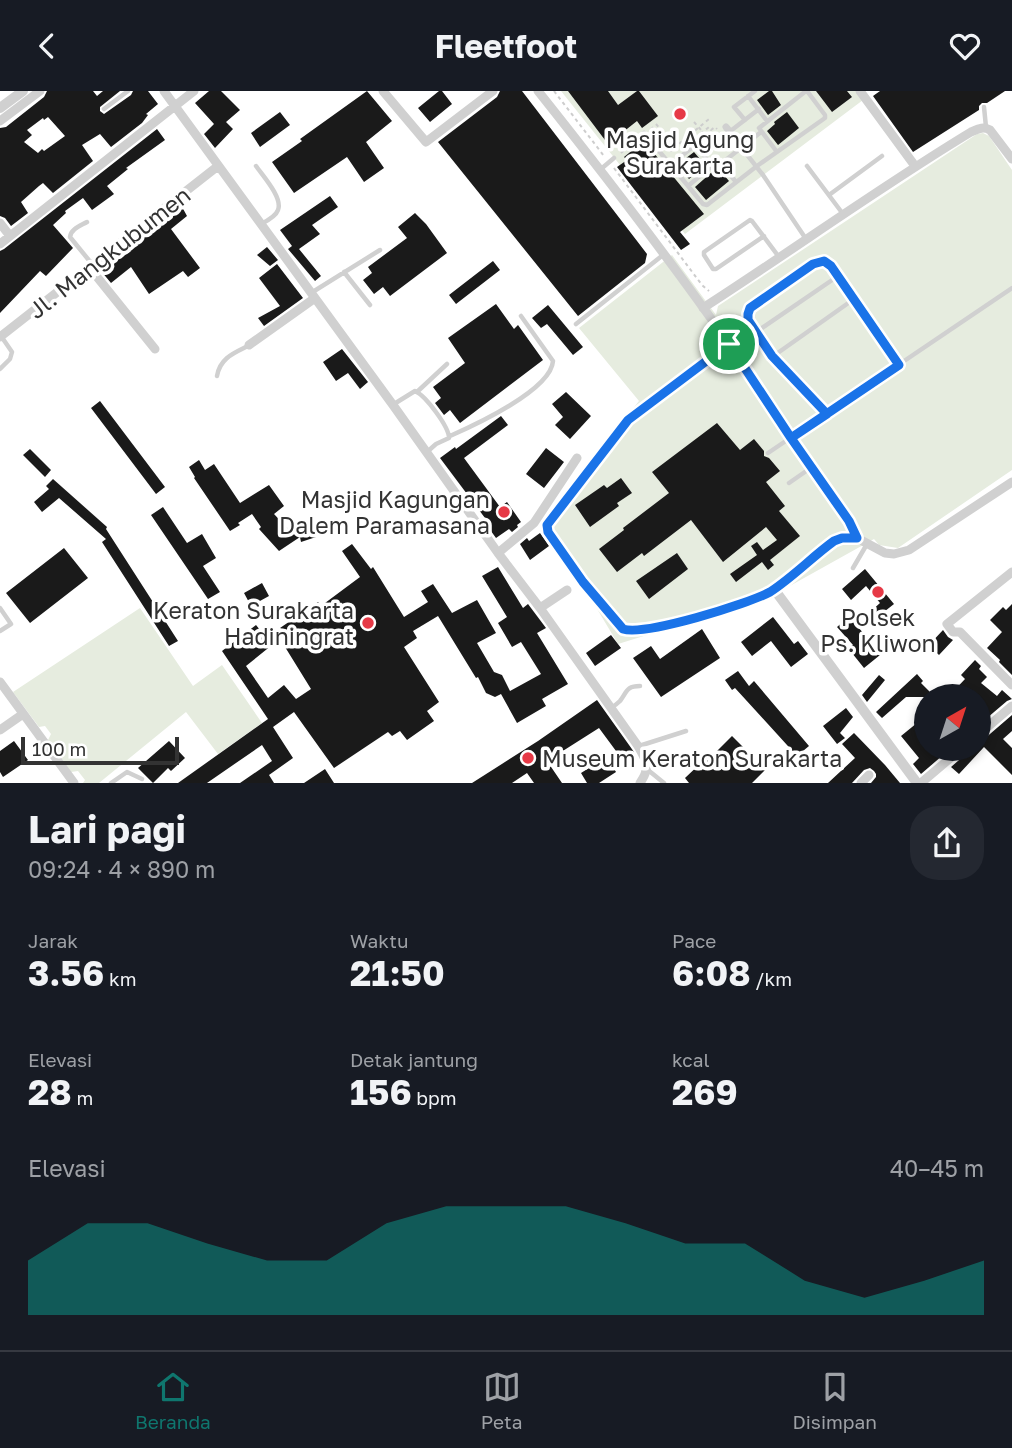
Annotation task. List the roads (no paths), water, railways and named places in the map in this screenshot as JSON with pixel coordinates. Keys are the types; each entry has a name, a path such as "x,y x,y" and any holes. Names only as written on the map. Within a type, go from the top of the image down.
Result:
{"street":[{"path":"0,108 23,91"},
{"path":"0,121 40,91"},
{"path":"164,91 638,746 647,769 640,783"},
{"path":"0,244 194,91"},
{"path":"383,91 426,142 493,91"},
{"path":"538,91 600,169 729,344 628,420 549,521 548,532 575,586 619,626 633,631 748,603 774,589 834,541 842,538 857,538 885,553 894,554 909,549 1012,482"},
{"path":"862,92 915,166"},
{"path":"704,308 915,166 971,132 986,127 994,133 1012,159"},
{"name":"Jl. Mangkubumen","path":"0,336 218,166"},
{"path":"0,223 10,236"},
{"path":"91,266 155,349"},
{"path":"248,345 313,296"},
{"path":"498,553 534,523 576,458"},
{"path":"1011,574 947,624 953,632 960,632 1012,685"},
{"path":"540,608 575,586"},
{"path":"774,589 919,783 946,761"},
{"path":"0,682 74,783"},
{"path":"991,724 1012,706"},
{"path":"0,730 23,714"},
{"path":"861,783 869,775"}],"lane":[{"path":"104,109 128,91"},
{"path":"744,120 734,107 755,91"},
{"path":"644,133 706,205 825,118 807,91 759,128 777,152"},
{"path":"748,96 767,121"},
{"path":"984,107 986,127"},
{"path":"702,153 727,129 759,109"},
{"path":"727,129 757,166 807,240"},
{"path":"722,163 761,132"},
{"path":"670,165 694,146 712,166"},
{"path":"829,195 882,156"},
{"path":"600,169 614,158"},
{"path":"688,186 718,161 736,182"},
{"path":"256,166 278,198 279,208 276,214 260,225"},
{"path":"807,166 844,214"},
{"path":"764,236 716,269 713,269 704,255 704,252 748,220 752,221 764,236 780,258"},
{"path":"87,222 74,229 70,237 91,266"},
{"path":"313,296 344,272 380,250"},
{"path":"576,324 663,254"},
{"path":"827,414 772,356 748,320 750,308 813,264 819,261 828,263 899,365"},
{"path":"344,272 370,305"},
{"path":"756,332 838,276"},
{"path":"768,453 1012,288"},
{"path":"772,356 854,299"},
{"path":"427,452 450,436 495,415 524,396 547,375 553,361 521,316"},
{"path":"0,336 12,352 10,359 0,369"},
{"path":"729,344 849,521 857,538"},
{"path":"217,376 219,367 226,358 248,345"},
{"path":"713,356 722,368"},
{"path":"393,405 418,391 447,364"},
{"path":"418,391 425,397 450,436"},
{"path":"789,483 812,467"},
{"path":"853,568 867,544"},
{"path":"0,608 11,624 0,631"},
{"path":"611,709 627,688 639,685"},
{"path":"638,746 686,731"},
{"path":"647,769 664,783"},
{"path":"111,783 127,772 142,779"}],"place":[{"name":"Masjid Agung Surakarta","path":"680,114"},
{"name":"Masjid Kagungan Dalem Paramasana","path":"504,512"},
{"name":"Polsek Ps. Kliwon","path":"878,592"},
{"name":"Keraton Surakarta Hadiningrat","path":"368,623"},
{"name":"Museum Keraton Surakarta","path":"528,758"}]}
